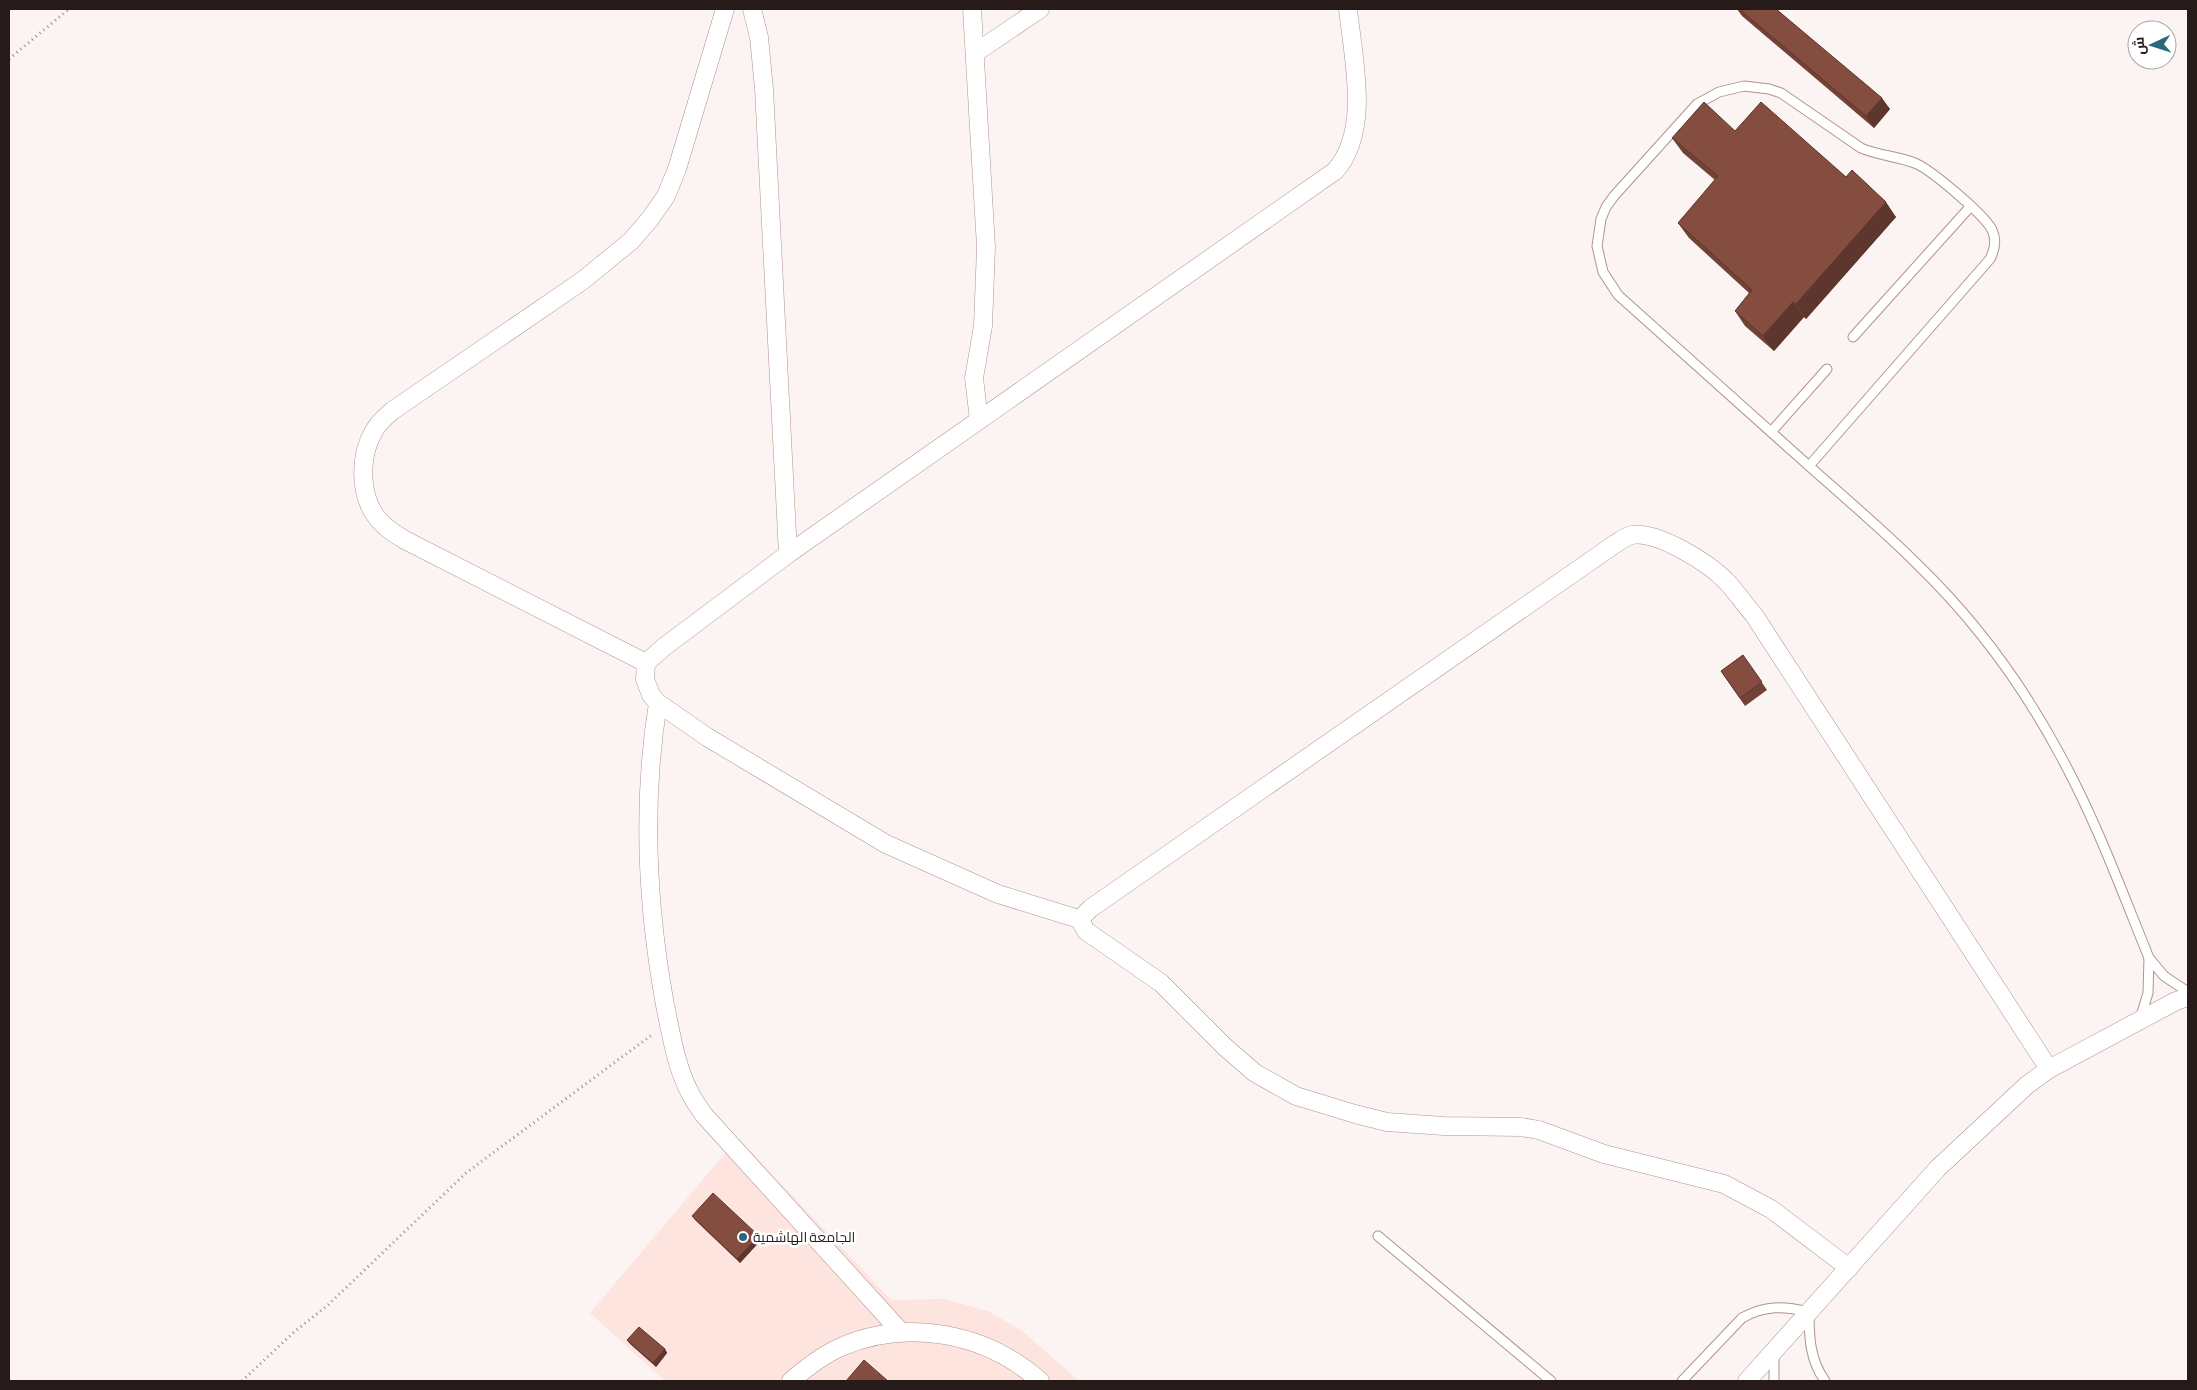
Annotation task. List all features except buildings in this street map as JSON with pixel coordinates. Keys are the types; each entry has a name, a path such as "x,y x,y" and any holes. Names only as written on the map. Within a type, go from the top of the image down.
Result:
{"street":[{"path":"646,663 390,531 378,519 370,506 363,476 364,459 374,430 392,411 582,282 631,241 650,220 666,196 677,169 725,9"},
{"path":"752,9 759,37 763,80 788,554"},
{"path":"972,9 986,247 984,319 974,378 979,420"},
{"path":"975,53 1040,9"},
{"path":"1082,920 998,894 886,844 707,737 658,703 647,686 646,663 664,646 788,554 1335,171 1345,160 1354,133 1356,109 1348,9"},
{"path":"1849,1268 1771,1209 1724,1184 1604,1154 1560,1137 1530,1129 1500,1126 1416,1125 1387,1122 1296,1096 1255,1073 1225,1047 1161,983 1086,931 1082,920 1084,915 1091,908 1614,544 1630,535 1648,536 1671,543 1726,581 1754,616 2049,1069"},
{"path":"658,703 649,775 649,838 657,962 669,1023 689,1092 704,1115 901,1332"},
{"path":"1747,1381 1938,1168 1986,1122 2049,1069 2176,1001 2188,997"},
{"path":"790,1381 813,1362 839,1347 870,1336 901,1332 963,1338 988,1346 1012,1360 1040,1381"}],"lane":[{"path":"1809,466 1990,259 1995,244 1994,236 1986,221 1929,171 1914,163 1872,153 1861,148 1781,93 1756,86 1731,88 1707,97 1697,104 1614,196 1601,219 1597,246 1603,272 1618,295 1917,564 1968,619 2004,666 2050,738 2082,798 2149,958 2164,976 2188,992"},
{"path":"1852,337 1970,207"},
{"path":"1771,432 1827,369"},
{"path":"2139,1021 2148,993 2149,958"},
{"path":"1378,1236 1551,1381"},
{"path":"1682,1381 1742,1318 1752,1312 1774,1307 1788,1307 1808,1312 1813,1360 1825,1381"},
{"path":"1774,1350 1774,1381"}],"path":[{"path":"9,59 69,9"},
{"path":"242,1381 287,1339 328,1305 466,1173 669,1023"}],"shaded area":[{"name":"الجامعة الهاشمية","path":"738,1138 891,1300 945,1299 990,1312 1021,1330 1079,1381 665,1381 590,1313"}],"place":[{"name":"الجامعة الهاشمية","path":"743,1237"}]}
